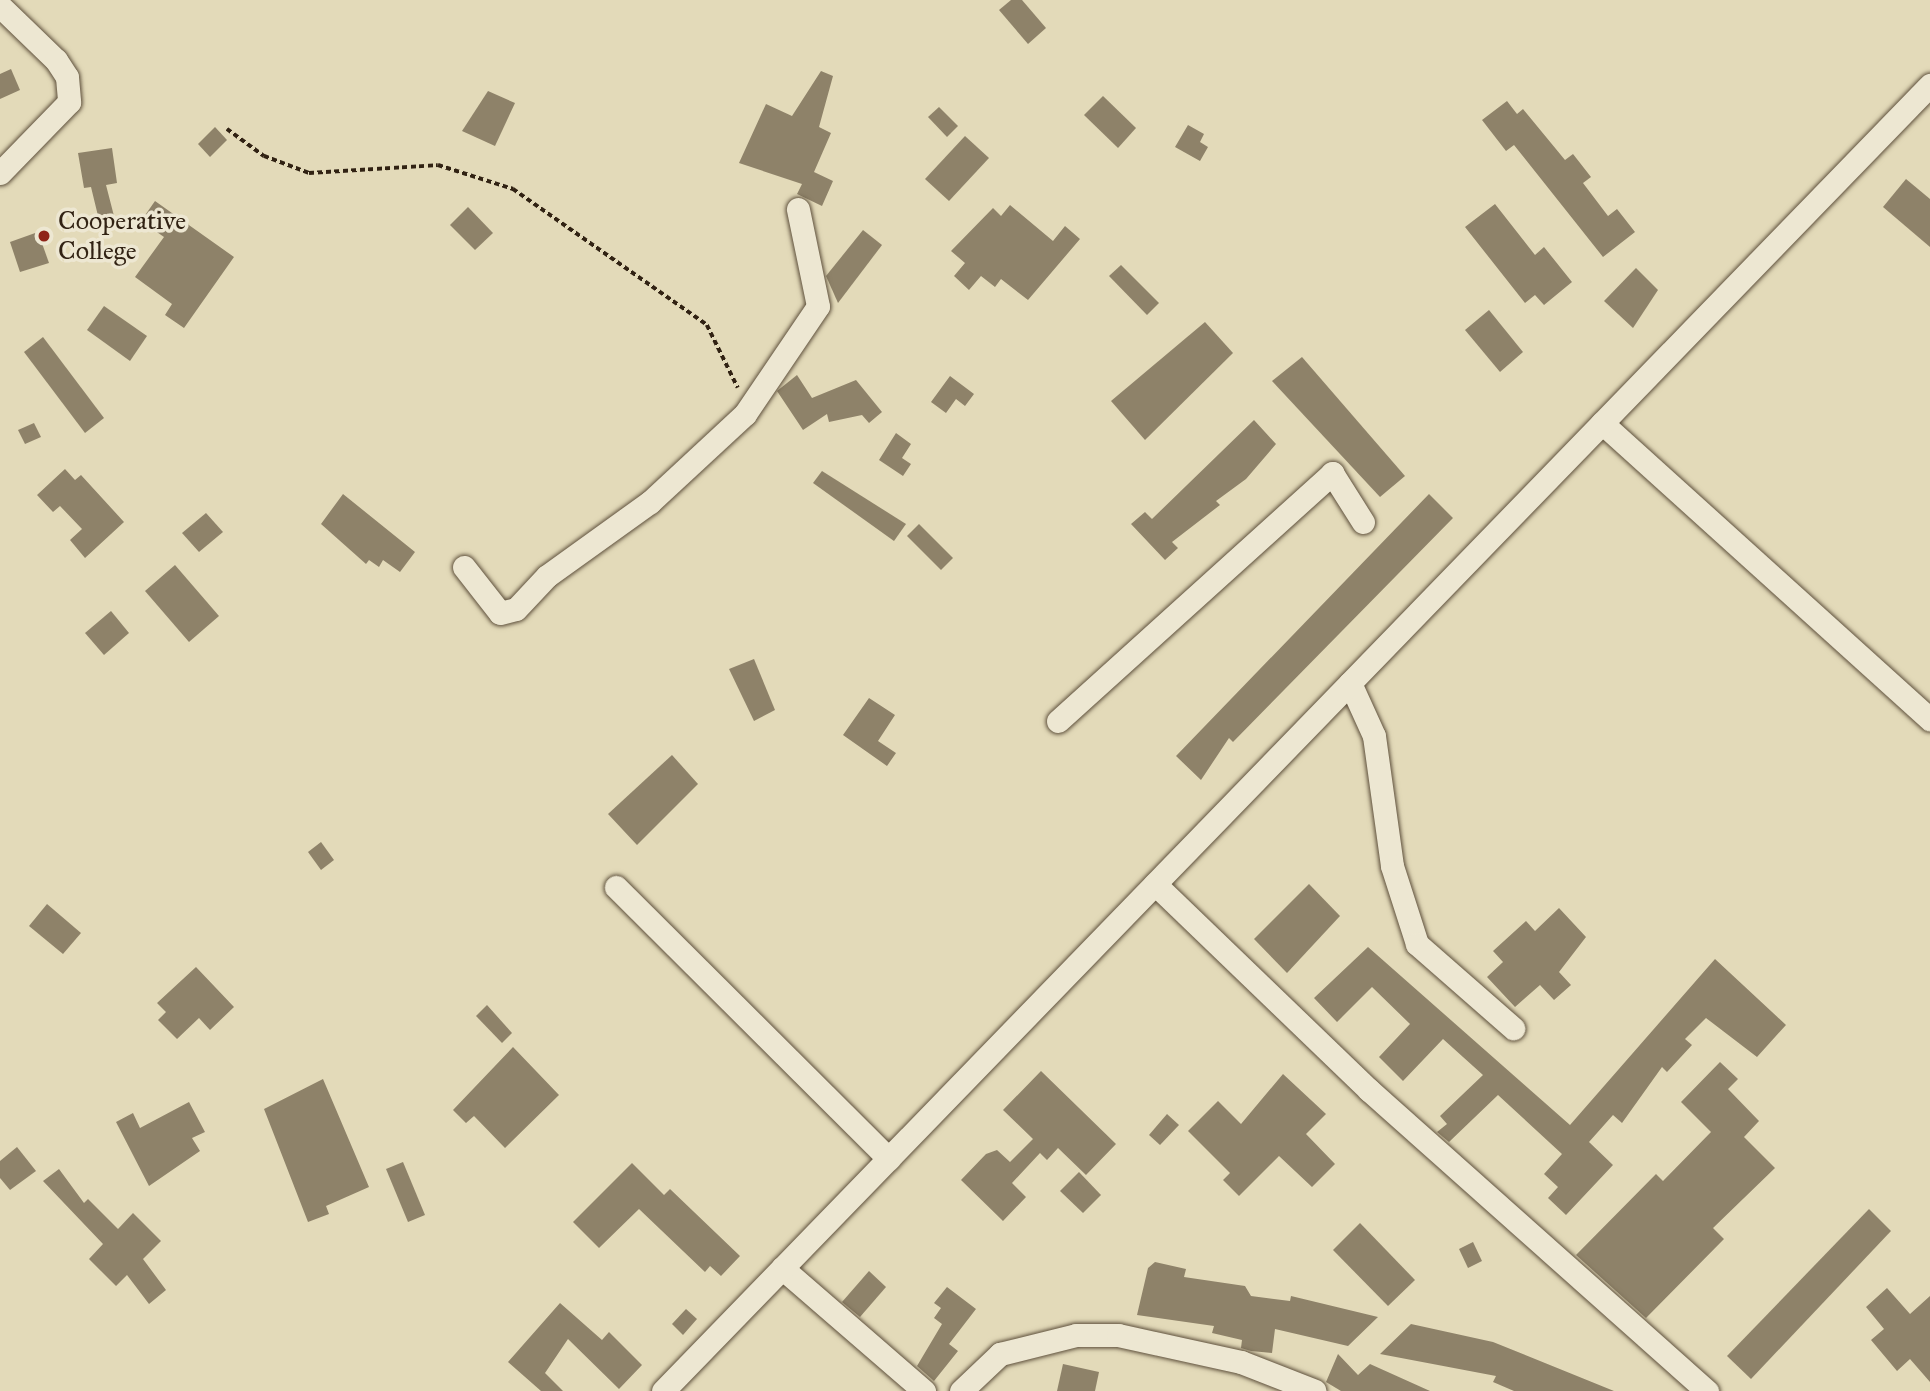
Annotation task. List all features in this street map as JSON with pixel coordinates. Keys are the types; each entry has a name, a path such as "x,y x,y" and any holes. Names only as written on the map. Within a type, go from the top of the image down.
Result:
{"street":[{"path":"0,6 56,60 67,78 69,102 0,173"},
{"path":"663,1391 1930,85"},
{"path":"464,566 500,613 516,608 547,576 650,502 745,414 818,306 798,209"},
{"path":"1602,423 1930,719"},
{"path":"1058,721 1332,473 1363,523"},
{"path":"1350,683 1374,736 1392,866 1418,944 1513,1028"},
{"path":"1155,884 1369,1090 1707,1391"},
{"path":"616,887 889,1158"},
{"path":"782,1268 924,1391"},
{"path":"961,1391 1000,1354 1076,1335 1118,1335 1241,1362 1315,1391"}],"path":[{"path":"227,129 264,156 309,173 438,165 513,189 707,325 730,362 745,414"}],"building":[{"path":"1011,0 1022,0 1046,28 1028,44 999,10"},
{"path":"11,69 20,90 0,99 0,74"},
{"path":"821,71 833,76 819,127 831,133 814,172 833,181 822,206 797,194 802,184 739,163 766,104 792,116"},
{"path":"488,91 515,103 495,146 462,131"},
{"path":"1103,96 1136,128 1118,148 1084,115"},
{"path":"1507,101 1517,114 1523,109 1565,160 1573,154 1591,177 1583,183 1608,216 1617,209 1635,232 1603,257 1514,145 1506,151 1482,120"},
{"path":"939,107 958,126 947,137 928,117"},
{"path":"1188,125 1204,134 1200,142 1208,147 1200,161 1175,147"},
{"path":"215,127 227,140 210,157 198,144"},
{"path":"965,136 989,158 949,201 925,179"},
{"path":"112,148 117,183 106,185 114,216 99,220 91,187 84,188 78,153"},
{"path":"1906,179 1930,199 1930,247 1883,207"},
{"path":"155,201 234,257 184,328 165,315 172,304 135,277 164,237 141,221"},
{"path":"1495,204 1535,255 1544,247 1572,282 1544,305 1535,295 1525,303 1465,227"},
{"path":"1010,205 1053,241 1065,226 1080,239 1028,300 1001,279 995,287 981,276 969,290 954,276 965,263 951,251 993,208 1001,216"},
{"path":"468,207 493,233 475,250 450,225"},
{"path":"863,230 882,245 838,303 826,276"},
{"path":"38,232 49,263 20,272 10,242"},
{"path":"1121,265 1159,303 1147,315 1109,276"},
{"path":"1636,268 1658,290 1633,328 1604,301"},
{"path":"104,306 147,336 130,361 87,330"},
{"path":"1489,310 1523,352 1500,372 1465,330"},
{"path":"1205,322 1233,353 1145,440 1111,401"},
{"path":"43,337 104,418 85,433 24,352"},
{"path":"1302,357 1405,476 1380,497 1272,381"},
{"path":"797,375 812,398 856,380 882,412 869,423 862,415 829,422 827,414 803,430 777,391"},
{"path":"950,376 974,394 965,406 956,399 946,413 931,402"},
{"path":"1254,420 1276,444 1246,479 1216,501 1220,505 1172,542 1178,548 1165,560 1131,524 1145,512 1152,519"},
{"path":"34,423 41,437 25,444 18,430"},
{"path":"896,433 911,444 902,458 911,464 903,476 879,460"},
{"path":"65,469 75,480 81,475 124,522 85,558 70,540 82,529 60,506 53,512 37,495"},
{"path":"822,471 906,524 894,541 813,483"},
{"path":"343,494 415,552 400,572 383,560 379,567 369,560 366,564 321,524"},
{"path":"1429,494 1453,518 1233,742 1229,738 1201,780 1176,756"},
{"path":"206,513 223,532 199,552 182,533"},
{"path":"919,524 953,558 941,570 907,536"},
{"path":"175,565 219,616 189,642 145,591"},
{"path":"111,611 129,633 104,655 85,633"},
{"path":"754,659 775,710 754,721 729,669"},
{"path":"869,698 895,715 878,741 896,753 887,766 843,735"},
{"path":"672,755 698,784 637,845 608,814"},
{"path":"321,842 334,860 321,870 308,852"},
{"path":"1309,884 1340,916 1287,973 1254,939"},
{"path":"47,904 81,933 63,954 29,926"},
{"path":"1559,908 1586,937 1559,972 1571,985 1554,1000 1540,985 1515,1007 1487,977 1503,962 1493,951 1526,921 1535,931"},
{"path":"1368,947 1570,1125 1715,959 1786,1025 1757,1057 1706,1018 1685,1039 1692,1045 1667,1072 1662,1067 1622,1123 1613,1115 1589,1142 1613,1165 1566,1215 1548,1198 1558,1187 1544,1174 1562,1154 1498,1095 1449,1142 1437,1132 1447,1124 1440,1116 1483,1075 1443,1039 1403,1081 1379,1057 1410,1024 1372,987 1337,1022 1314,998"},
{"path":"196,967 234,1007 210,1030 199,1018 177,1039 158,1020 166,1012 157,1003"},
{"path":"487,1005 512,1033 502,1043 476,1016"},
{"path":"513,1047 559,1095 505,1148 474,1116 466,1123 453,1110"},
{"path":"1720,1062 1738,1079 1728,1089 1759,1121 1744,1137 1775,1168 1713,1228 1724,1239 1646,1318 1576,1255 1656,1174 1663,1181 1711,1132 1681,1102"},
{"path":"1041,1071 1116,1144 1086,1175 1058,1148 1047,1160 1040,1153 1012,1183 1026,1197 1003,1221 961,1180 986,1154 997,1150 1010,1162 1033,1139 1003,1110"},
{"path":"1283,1074 1326,1114 1306,1134 1335,1164 1312,1187 1279,1156 1239,1196 1223,1180 1230,1173 1188,1131 1218,1101 1241,1124"},
{"path":"323,1079 369,1187 326,1206 329,1214 308,1222 264,1109"},
{"path":"189,1102 205,1132 192,1138 200,1151 149,1186 116,1122 133,1113 140,1128"},
{"path":"1167,1114 1179,1125 1160,1145 1149,1135"},
{"path":"17,1147 36,1171 10,1190 0,1178 0,1161"},
{"path":"403,1162 425,1215 408,1222 386,1169"},
{"path":"632,1163 664,1195 670,1189 740,1256 721,1276 710,1266 705,1272 639,1209 599,1248 573,1222"},
{"path":"59,1169 84,1203 88,1199 118,1229 133,1213 161,1241 143,1259 166,1290 149,1304 127,1275 116,1286 89,1259 103,1244 43,1181"},
{"path":"1079,1172 1101,1195 1083,1213 1060,1191"},
{"path":"1869,1209 1891,1231 1751,1379 1727,1356"},
{"path":"1360,1223 1415,1280 1388,1306 1333,1250"},
{"path":"1473,1242 1482,1261 1468,1268 1459,1249"},
{"path":"1155,1262 1186,1269 1184,1277 1245,1286 1251,1296 1290,1301 1291,1296 1378,1317 1348,1346 1275,1329 1272,1353 1251,1351 1241,1348 1242,1340 1212,1333 1214,1326 1137,1315 1148,1268"},
{"path":"869,1271 886,1287 860,1317 842,1302"},
{"path":"947,1287 976,1309 949,1344 958,1351 934,1381 917,1366 942,1324 934,1318 941,1308 934,1303"},
{"path":"1887,1288 1910,1314 1930,1296 1930,1382 1910,1359 1897,1371 1871,1340 1884,1329 1866,1307"},
{"path":"560,1303 602,1340 609,1332 642,1365 619,1389 568,1339 545,1373 563,1391 541,1391 508,1362"},
{"path":"686,1309 697,1319 683,1335 672,1324"},
{"path":"1411,1324 1493,1342 1614,1391 1514,1391 1493,1382 1496,1376 1380,1354"},
{"path":"1338,1354 1358,1375 1370,1364 1430,1391 1341,1391 1326,1382"},
{"path":"1063,1364 1099,1372 1095,1391 1057,1391"}],"place":[{"name":"Cooperative College","path":"44,236"}]}
